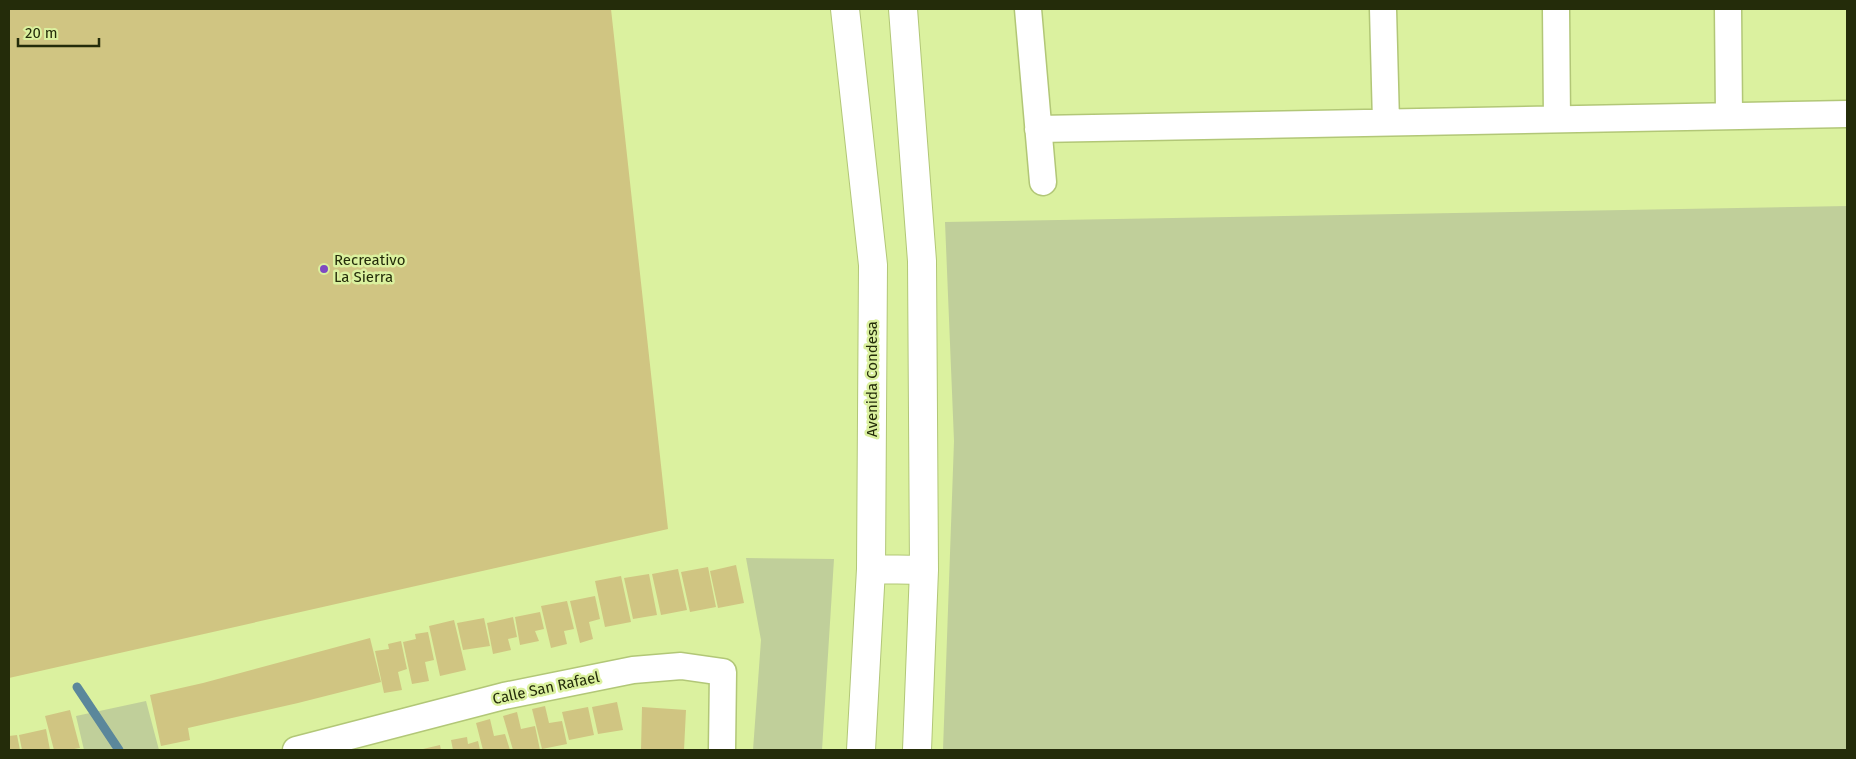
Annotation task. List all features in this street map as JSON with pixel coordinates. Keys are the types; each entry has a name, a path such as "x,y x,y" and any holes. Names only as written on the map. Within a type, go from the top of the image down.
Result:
{"street":[{"name":"Avenida Condesa","path":"845,9 873,265 871,569 861,750"},
{"path":"903,9 922,261 924,570 917,750"},
{"path":"1028,9 1043,182"},
{"path":"1383,9 1386,122"},
{"path":"1556,9 1557,119"},
{"path":"1728,9 1729,116"},
{"path":"1038,129 1847,114"},
{"path":"871,569 924,570"},
{"name":"Calle San Rafael","path":"296,750 521,692 634,670 681,666 723,672 722,750"}],"green space":[{"path":"1847,206 1847,750 943,750 954,441 945,222"},
{"path":"746,558 834,559 822,750 753,750 761,640"},
{"path":"146,701 159,750 84,750 76,716"}],"building":[{"name":"Recreativo La Sierra","path":"9,9 611,9 668,529 9,678"},
{"path":"736,565 744,603 718,608 710,571"},
{"path":"708,567 716,607 690,612 681,572"},
{"path":"678,569 687,610 661,615 652,574"},
{"path":"649,574 657,615 633,619 624,578"},
{"path":"621,576 631,622 605,627 595,581"},
{"path":"595,596 600,619 589,622 593,639 580,643 570,601"},
{"path":"567,601 574,629 564,631 567,644 551,648 541,606"},
{"path":"540,612 544,629 535,631 539,641 520,645 515,617"},
{"path":"513,617 517,637 508,639 511,650 493,654 487,623"},
{"path":"484,618 490,646 463,650 457,623"},
{"path":"454,620 466,670 440,676 429,626"},
{"path":"428,632 434,660 425,662 429,681 412,684 403,642 416,639 415,634"},
{"path":"370,638 381,682 188,728 190,740 161,746 150,695 203,683"},
{"path":"401,641 407,669 398,672 402,690 384,693 375,651 389,649 388,644"},
{"path":"617,702 623,730 598,734 592,707"},
{"path":"545,706 549,723 562,721 567,744 542,749 532,709"},
{"path":"588,707 594,735 569,740 562,712"},
{"path":"642,707 686,710 684,750 641,750"},
{"path":"70,710 80,748 54,750 45,716"},
{"path":"517,712 521,729 535,726 540,750 513,750 503,716"},
{"path":"490,719 494,736 505,734 510,750 483,750 476,723"},
{"path":"46,729 50,750 22,750 19,735"},
{"path":"17,735 20,750 9,750 9,736"},
{"path":"467,737 468,744 478,741 480,750 453,750 451,740"},
{"path":"440,745 441,750 423,749"}],"waterway":[{"path":"77,687 119,750"}],"place":[{"name":"Recreativo La Sierra","path":"324,269"}]}
